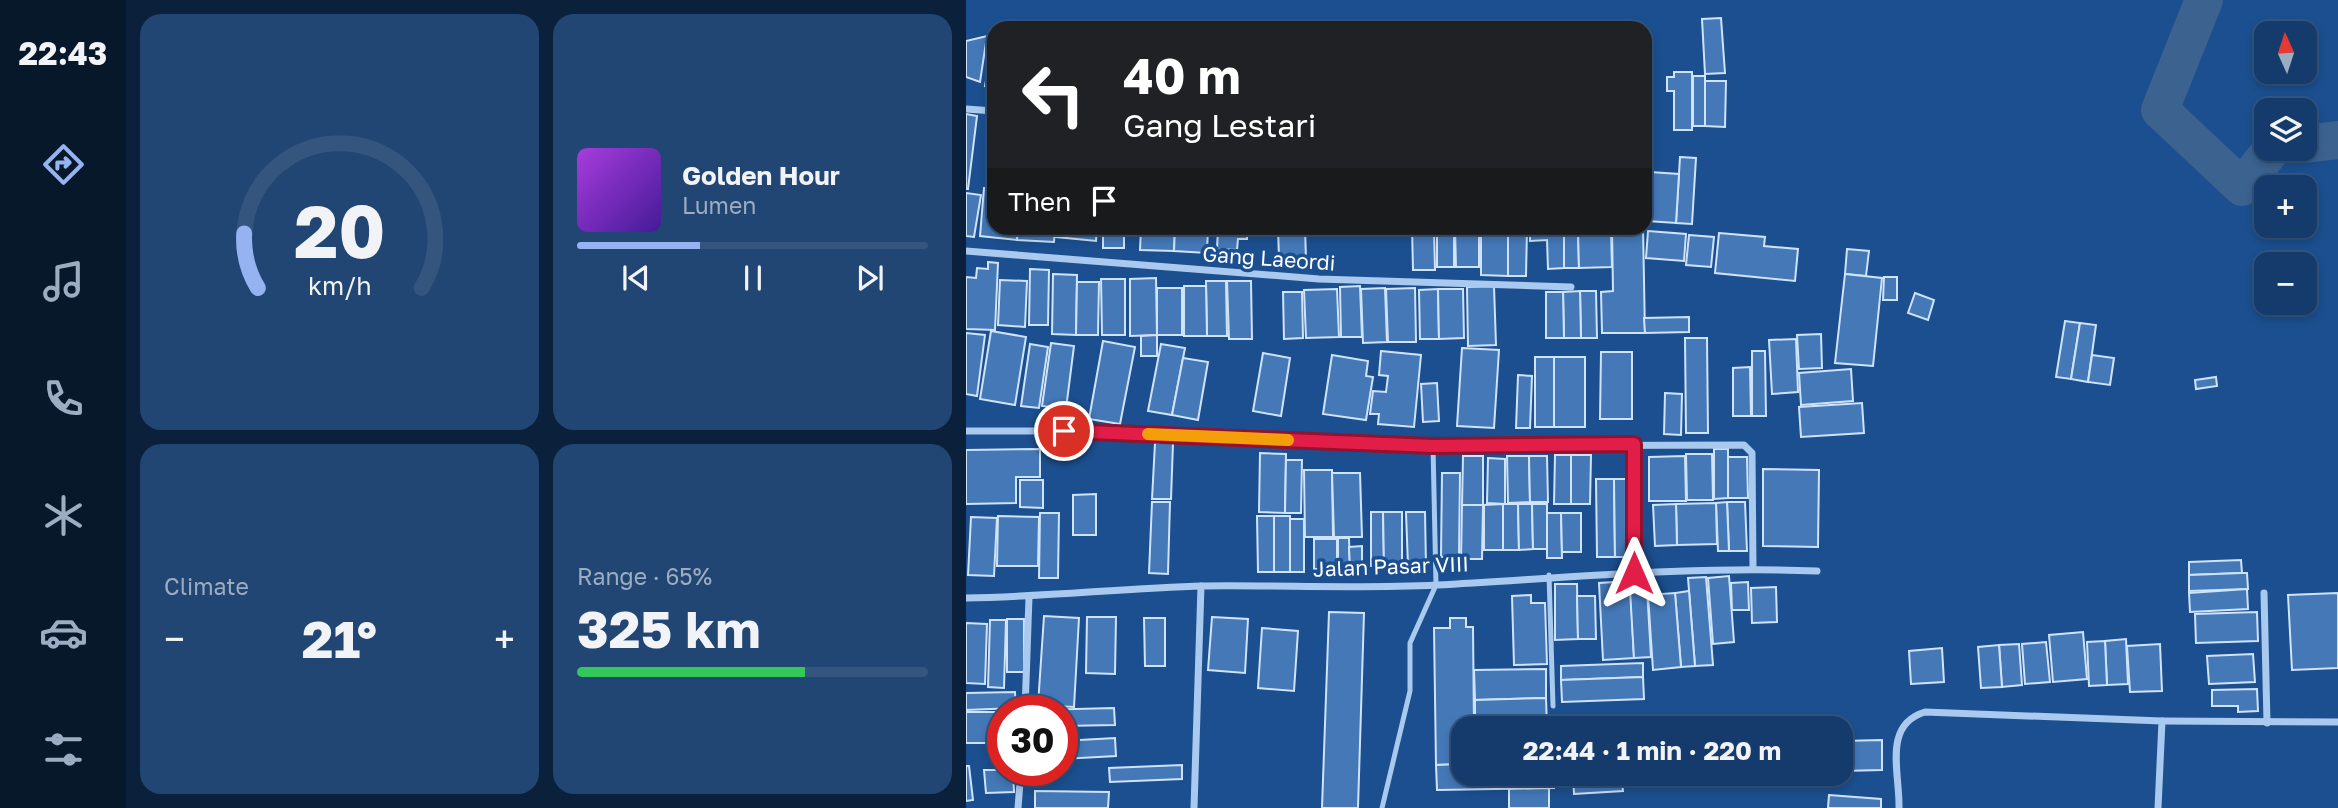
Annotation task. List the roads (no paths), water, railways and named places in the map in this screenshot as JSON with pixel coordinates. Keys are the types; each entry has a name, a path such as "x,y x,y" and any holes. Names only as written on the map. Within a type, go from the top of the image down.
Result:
{"street":[{"path":"966,109 987,110"},
{"name":"Gang Laeordi","path":"966,251 1319,279 1571,287"},
{"path":"966,431 1088,431 1433,446 1634,444 1749,447 1752,453 1753,568"},
{"path":"1634,444 1634,573"},
{"name":"Jalan Pasar VIII","path":"966,598 1029,597 1201,586 1436,585 1549,575 1753,568 1817,571"},
{"path":"1194,808 1201,586"},
{"path":"2264,593 2267,723"},
{"path":"1026,695 1029,597"},
{"path":"1899,808 1895,753 1899,731 1911,716 1925,712 2162,721 2338,722"},
{"path":"2158,808 2162,721"},
{"path":"1018,808 1020,786"}],"lane":[{"path":"1382,808 1410,691 1410,643 1436,585 1433,446"},
{"path":"1549,575 1553,706"}],"waterway":[{"path":"2204,0 2160,110 2242,187 2263,161"},
{"path":"2317,143 2338,140"}]}
